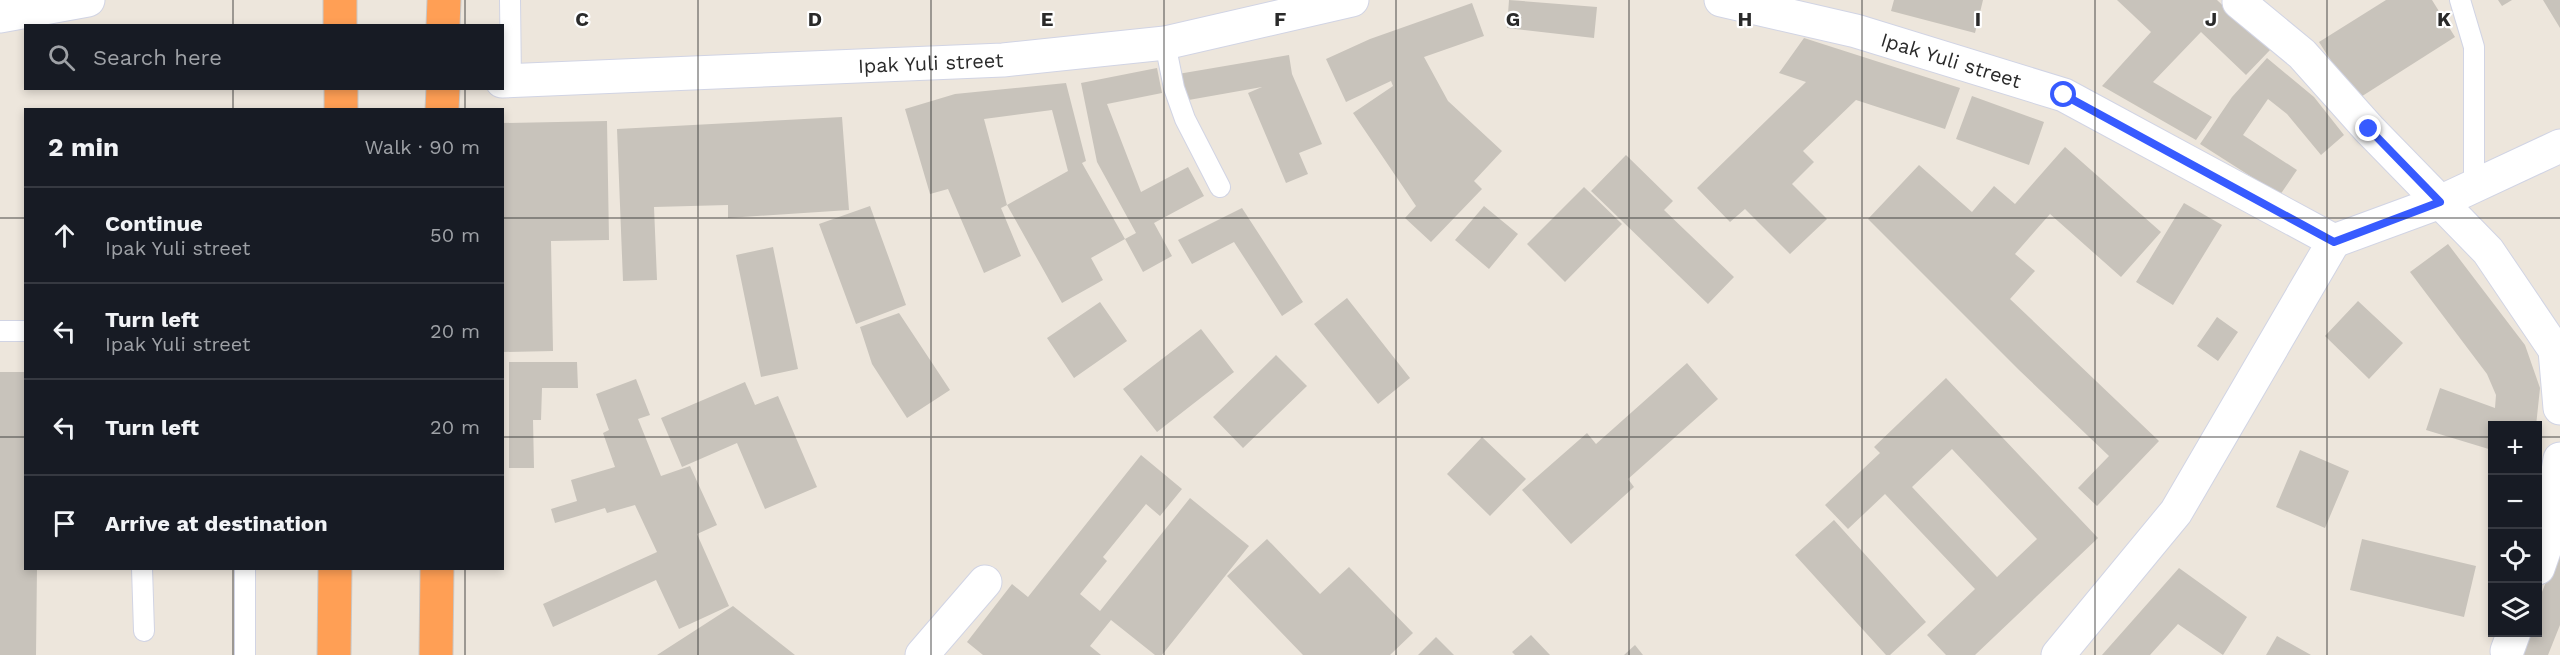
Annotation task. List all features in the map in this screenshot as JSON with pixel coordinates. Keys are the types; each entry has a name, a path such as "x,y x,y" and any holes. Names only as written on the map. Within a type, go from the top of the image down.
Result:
{"highway":[{"path":"340,0 340,24"},
{"path":"443,24 444,0"},
{"path":"341,90 341,108"},
{"path":"442,108 443,90"},
{"path":"334,655 335,570"},
{"path":"436,655 437,570"}],"main road":[{"path":"0,16 88,0"},
{"name":"Ipak Yuli street","path":"507,81 1003,60 1165,43 1352,0"},
{"name":"Ipak Yuli street","path":"1721,0 1856,31 2064,95 2334,242"},
{"path":"2239,2 2302,54 2488,250 2555,350 2560,408"},
{"path":"2058,655 2176,512 2334,242 2440,202 2560,146"},
{"path":"2542,556 2555,524 2560,459"},
{"path":"922,655 985,582"}],"lane":[{"path":"507,81 510,0"},
{"path":"2460,0 2474,47 2474,187"},
{"path":"1165,43 1174,88 1185,119 1220,187"},
{"path":"0,331 24,331"},
{"path":"142,570 144,631"},
{"path":"244,570 245,655"}],"building":[{"path":"1509,0 1597,7 1594,38 1507,28"},
{"path":"1894,0 1983,0 1975,33 1891,11"},
{"path":"2117,0 2217,0 2270,50 2246,75 2201,32 2153,82 2212,117 2196,140 2102,86 2151,32"},
{"path":"2386,0 2432,0 2455,37 2356,100 2319,42"},
{"path":"2498,0 2512,0 2502,6"},
{"path":"2543,0 2560,0 2560,28"},
{"path":"1472,3 1484,36 1424,57 1448,101 1502,151 1474,181 1482,189 1431,242 1405,218 1416,206 1353,113 1393,86 1391,81 1346,102 1326,59 1370,39"},
{"path":"1804,38 1960,88 1945,129 1856,100 1803,151 1814,162 1792,184 1827,219 1790,254 1745,209 1730,222 1697,188 1806,82 1779,73"},
{"path":"1289,55 1292,74 1322,144 1299,153 1308,174 1286,183 1248,93 1262,87 1183,101 1178,74"},
{"path":"2267,58 2314,97 2344,135 2321,155 2287,114 2268,99 2243,135 2297,170 2280,195 2200,144 2232,97"},
{"path":"1157,68 1162,93 1107,104 1141,192 1188,167 1204,196 1154,223 1172,256 1143,272 1125,239 1136,233 1097,162 1081,83"},
{"path":"1066,83 1086,161 1082,163 1125,239 1091,258 1103,280 1062,303 1007,205 1001,208 1021,256 984,273 948,189 930,194 905,109 955,94","holes":["1052,110 1068,171 1007,205 984,119"]},
{"path":"1972,96 2044,122 2029,165 1956,139"},
{"path":"842,117 849,210 728,218 728,205 654,207 657,280 623,281 617,129"},
{"path":"607,121 609,240 551,241 553,351 504,352 504,123"},
{"path":"2065,147 2161,232 2121,277 2050,214 2015,254 2035,271 2010,299 2159,441 2097,506 2078,488 2109,456 1868,219 1919,165 1972,212 1994,186 2015,204"},
{"path":"1626,155 1673,201 1664,210 1734,277 1708,304 1591,191"},
{"path":"1584,187 1622,224 1565,282 1527,244"},
{"path":"2184,203 2222,225 2173,305 2136,282"},
{"path":"870,206 906,305 856,324 819,224"},
{"path":"1484,206 1518,234 1489,269 1455,240"},
{"path":"1242,208 1303,302 1282,316 1234,242 1192,264 1178,240"},
{"path":"2448,244 2525,345 2540,388 2537,421 2488,421 2488,449 2426,430 2440,388 2495,408 2496,395 2487,374 2410,272"},
{"path":"773,247 798,369 761,377 736,255"},
{"path":"1347,298 1410,378 1378,404 1314,324"},
{"path":"2358,301 2403,343 2369,379 2325,336"},
{"path":"1100,302 1127,341 1074,378 1047,338"},
{"path":"899,313 950,390 907,418 872,364 860,327"},
{"path":"2217,317 2238,332 2218,361 2197,346"},
{"path":"1201,329 1234,372 1157,432 1123,389"},
{"path":"1276,355 1307,386 1243,448 1213,417"},
{"path":"509,362 577,362 578,388 542,388 541,420 533,420 534,468 509,468"},
{"path":"1687,363 1718,399 1628,479 1634,487 1571,544 1522,490 1587,433 1596,444"},
{"path":"0,372 24,372 24,570 37,570 36,655 0,655"},
{"path":"1946,378 2098,538 1975,655 1946,655 1927,635 1975,589 1885,494 1848,529 1825,505 1880,453 1874,447","holes":["1952,449 2037,539 1997,577 1912,487"]},
{"path":"636,379 650,415 638,419 661,476 690,466 717,525 697,534 729,606 679,629 656,580 553,627 543,604 657,552 635,505 607,513 605,508 555,523 551,509 577,501 571,480 615,467 603,433 609,430 596,394"},
{"path":"745,382 755,405 778,396 817,487 765,509 737,443 682,467 661,418"},
{"path":"1482,437 1526,479 1490,516 1447,474"},
{"path":"2300,450 2349,471 2325,528 2276,507"},
{"path":"1141,455 1182,489 1160,516 1146,504 1103,557 1107,561 1080,594 1100,611 1190,498 1249,546 1162,655 1155,655 1111,620 1090,646 1101,655 983,655 967,642 1012,584 1028,597"},
{"path":"1834,520 1926,622 1890,655 1886,655 1795,555"},
{"path":"1267,539 1320,594 1349,567 1413,633 1390,655 1303,655 1227,576"},
{"path":"2362,539 2476,566 2464,617 2350,590"},
{"path":"2560,547 2560,625 2548,655 2525,655 2518,652 2524,637 2542,637 2542,592"},
{"path":"2179,568 2247,617 2223,655 2178,624 2150,655 2102,655"},
{"path":"733,606 795,655 657,655"},
{"path":"1531,635 1550,655 1515,655 1512,652"},
{"path":"2277,636 2311,655 2266,655"},
{"path":"1436,637 1454,655 1418,655"},
{"path":"1635,645 1643,655 1624,655"}],"route":[{"path":"2064,95 2334,242 2440,202 2369,129"}]}
